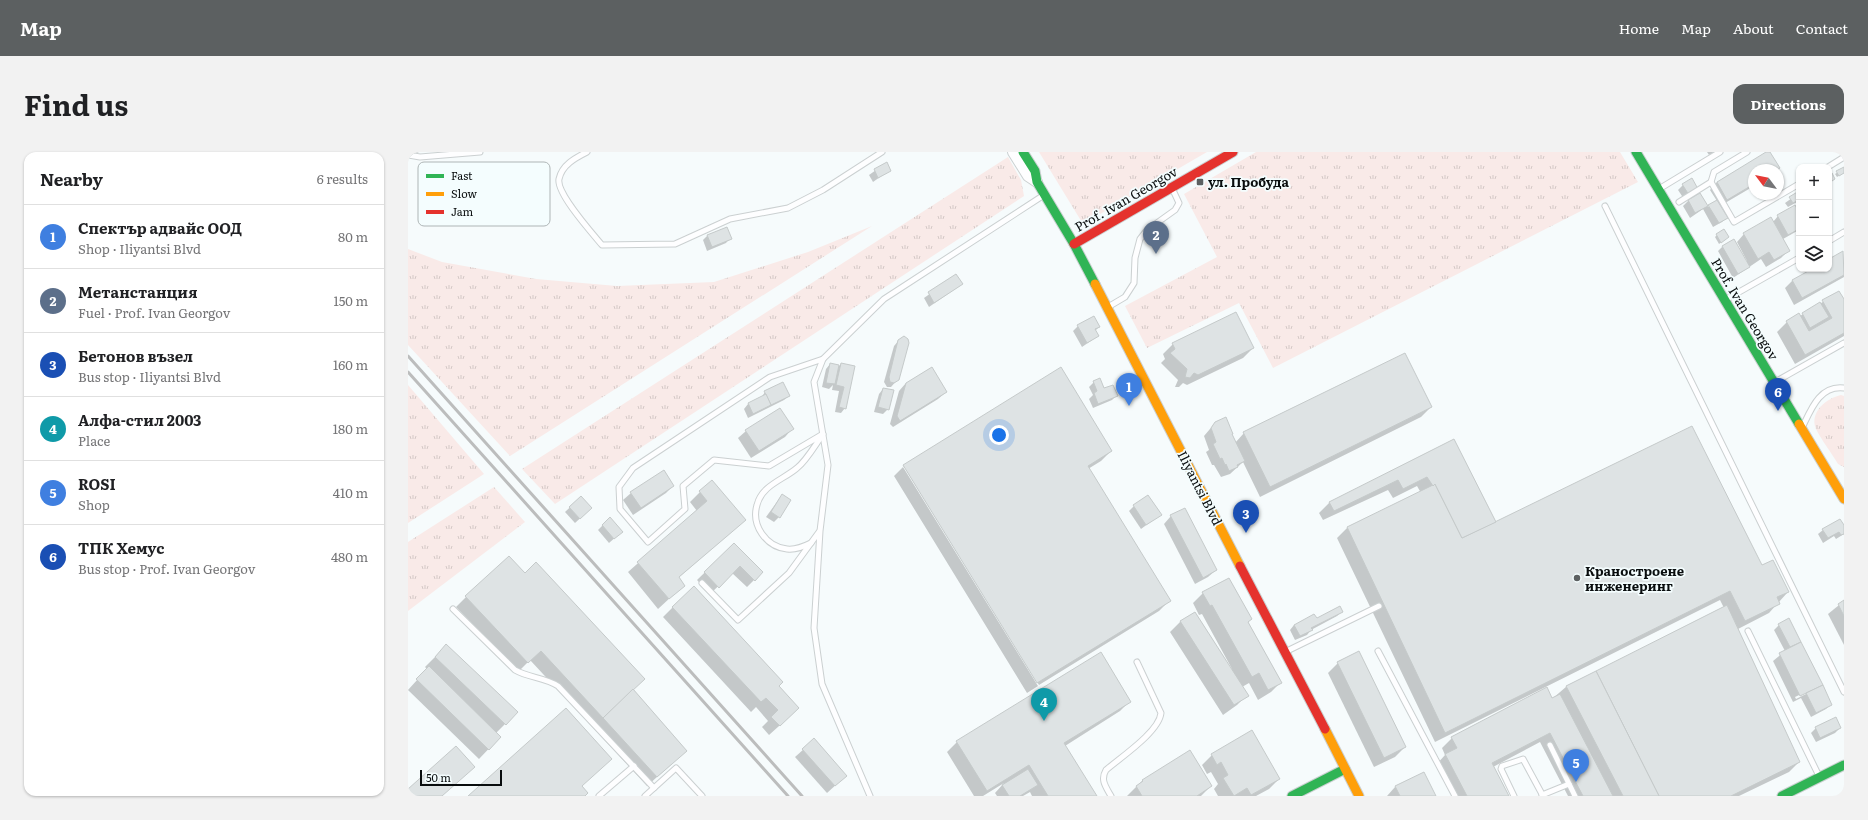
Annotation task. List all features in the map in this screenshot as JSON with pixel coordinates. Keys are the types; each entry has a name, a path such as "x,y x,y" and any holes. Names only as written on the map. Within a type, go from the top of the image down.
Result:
{"street":[{"name":"Iliyantsi Blvd","path":"1013,152 1028,176 1037,182"},
{"name":"Iliyantsi Blvd","path":"1023,152 1035,171 1037,182 1074,244 1359,796"},
{"name":"Prof. Ivan Georgov","path":"1074,244 1233,152"},
{"name":"Prof. Ivan Georgov","path":"1636,152 1844,499"},
{"path":"1782,796 1844,765"},
{"path":"1292,796 1345,769"}],"lane":[{"path":"408,155 420,157 480,152"},
{"path":"587,152 574,159 563,169 559,180 562,192 602,245 609,245 675,244 730,219 788,208 823,190 882,152"},
{"path":"1659,190 1720,152"},
{"path":"1679,202 1711,182 1714,172 1748,152"},
{"path":"1832,164 1844,157"},
{"path":"1711,182 1734,222 1796,186"},
{"path":"1107,308 1125,297 1134,283 1135,258 1140,239 1147,230 1175,210 1179,204 1172,187"},
{"path":"870,796 822,684 814,628 820,531 828,465 814,382 824,359 884,299 1045,195"},
{"path":"1605,206 1844,692"},
{"path":"1832,239 1844,232"},
{"path":"1725,300 1796,260"},
{"path":"1774,383 1844,342"},
{"path":"823,434 769,466 714,460 683,486 686,509 648,542 620,508 619,487 633,468 770,377 824,359"},
{"path":"1802,429 1812,406 1819,396 1829,390 1844,388"},
{"path":"811,543 800,548 787,549 775,546 766,539 759,529 756,517 757,504 762,493 771,485 798,468 823,434"},
{"path":"702,583 738,620 789,573 820,531"},
{"path":"1284,652 1379,606"},
{"path":"453,609 515,670 549,680 558,686 654,788"},
{"path":"1748,631 1819,777"},
{"path":"1378,651 1455,796"},
{"path":"1111,796 1103,781 1103,775 1106,770 1154,729 1161,719 1161,713 1137,662"},
{"path":"1550,746 1575,796"},
{"path":"1514,796 1501,770 1502,766 1519,759 1523,759 1527,763 1543,796 1569,784"},
{"path":"599,796 634,766"},
{"path":"645,796 676,768 702,796"}],"green space":[{"path":"1039,152 1207,152 1083,224"},
{"path":"1256,152 1620,152 1638,182 1273,368 1239,303 1147,348 1125,306 1217,257 1184,194"},
{"path":"1008,157 1021,180 1024,196 555,504 522,469"},
{"path":"872,226 510,456 408,345 408,249 442,262 536,279 617,286 714,282 808,252"},
{"path":"408,385 484,474 408,523"},
{"path":"1841,395 1844,396 1844,467 1838,464 1818,433 1814,423 1817,412 1821,407 1830,399"},
{"path":"494,487 525,522 408,611 408,542"}],"building":[{"path":"1766,152 1770,152 1778,164 1748,164 1748,188 1727,200 1717,182"},
{"path":"887,162 891,171 878,178 874,169"},
{"path":"1844,167 1844,173 1839,176 1836,171"},
{"path":"1832,173 1835,179 1832,181"},
{"path":"1692,178 1698,189 1689,195 1682,184"},
{"path":"1700,193 1708,206 1695,213 1688,200"},
{"path":"1796,193 1796,202 1793,203 1789,197"},
{"path":"1717,200 1728,218 1719,223 1708,205"},
{"path":"1795,205 1796,231 1788,235 1777,215"},
{"path":"1771,217 1790,251 1774,260 1769,252 1758,259 1743,233"},
{"path":"727,227 732,239 712,247 707,235"},
{"path":"1724,229 1729,237 1721,243 1716,234"},
{"path":"1734,239 1750,267 1738,274 1722,246"},
{"path":"1843,251 1844,275 1802,298 1792,280 1807,272 1832,272 1832,257"},
{"path":"956,274 963,284 934,303 928,292"},
{"path":"1839,291 1844,299 1844,333 1805,355 1786,321 1799,313 1809,331 1832,318 1822,300"},
{"path":"1820,302 1829,317 1810,328 1802,313"},
{"path":"1236,312 1254,348 1198,375 1194,373 1190,378 1185,377 1187,369 1170,353 1175,349 1172,343"},
{"path":"1094,316 1100,327 1095,329 1099,336 1087,343 1077,325"},
{"path":"904,336 908,339 909,343 899,380 894,383 890,382 889,377 898,340"},
{"path":"1405,353 1432,407 1270,487 1243,432"},
{"path":"830,363 839,365 835,384 826,383"},
{"path":"841,363 855,366 846,409 839,407 844,387 836,385"},
{"path":"932,367 947,392 900,421 897,416 906,383"},
{"path":"1061,367 1112,451 1088,466 1171,601 1037,683 903,465"},
{"path":"1100,378 1104,388 1113,385 1118,396 1098,404 1094,393 1097,391 1093,381"},
{"path":"783,382 790,396 771,405 764,391"},
{"path":"883,388 894,390 889,410 878,407"},
{"path":"766,394 771,405 753,414 748,403"},
{"path":"780,408 794,429 759,451 745,430"},
{"path":"1226,417 1232,434 1245,461 1237,465 1238,467 1229,471 1222,458 1220,459 1213,444 1216,442 1211,428 1215,422"},
{"name":"Краностроене инженеринг","path":"1692,426 1762,565 1773,560 1789,592 1777,597 1780,604 1745,621 1730,591 1445,733 1347,527 1435,484 1462,538"},
{"path":"1454,439 1496,522 1462,538 1435,484 1433,486 1427,477 1403,489 1398,480 1334,511 1329,502"},
{"path":"664,470 674,486 641,508 630,492"},
{"path":"712,480 746,520 679,577 685,586 669,599 637,562 707,501 699,491"},
{"path":"782,494 791,500 780,518 771,512"},
{"path":"1148,495 1162,515 1146,525 1133,505"},
{"path":"581,496 592,508 580,519 569,507"},
{"path":"1185,508 1217,570 1203,578 1170,515"},
{"path":"610,517 623,532 614,539 602,525"},
{"path":"1840,519 1844,525 1844,534 1841,535 1839,532 1828,538 1822,529"},
{"path":"734,543 763,572 755,581 740,566 719,588 704,572"},
{"path":"509,556 525,573 536,562 645,679 603,718 541,651 528,663 465,596"},
{"path":"1229,578 1252,619 1248,622 1282,683 1268,690 1259,673 1252,677 1212,605 1210,606 1202,592"},
{"path":"694,586 783,682 779,686 799,708 780,726 771,717 778,710 766,698 761,702 672,607"},
{"path":"1844,600 1844,616 1838,604"},
{"path":"1727,605 1800,762 1731,796 1659,796 1596,671"},
{"path":"1340,606 1343,612 1311,628 1313,630 1300,636 1294,625 1314,614 1317,618"},
{"path":"1195,612 1249,696 1234,705 1180,621"},
{"path":"1789,618 1801,642 1790,647 1778,624"},
{"path":"1801,642 1823,685 1800,696 1779,653"},
{"path":"446,644 518,712 506,725 435,657"},
{"path":"1359,651 1406,747 1384,758 1337,662"},
{"path":"1101,652 1131,702 1064,743 1097,796 1048,796 1029,765 987,791 956,741"},
{"path":"429,666 501,737 489,750 416,679"},
{"path":"1596,671 1659,796 1623,796 1566,686"},
{"path":"1823,685 1832,705 1816,713 1806,693"},
{"path":"1547,687 1552,698 1560,694 1613,796 1583,796 1550,733 1492,763 1509,796 1467,796 1445,754 1457,748 1451,737"},
{"path":"633,689 687,751 657,777 603,718"},
{"path":"566,708 612,759 582,786 588,793 585,796 468,796"},
{"path":"1836,717 1841,728 1820,738 1815,727"},
{"path":"1252,730 1280,779 1251,795 1247,788 1234,796 1223,778 1228,775 1221,762 1217,765 1211,754"},
{"path":"814,738 847,776 835,786 802,749"},
{"path":"456,746 475,767 442,796 408,796 408,789"},
{"path":"1190,750 1212,786 1197,796 1142,796 1136,786 1143,781 1142,780"},
{"path":"1028,769 1038,785 1020,796 1009,796 1002,785"},
{"path":"1424,772 1436,796 1400,796 1395,786"}],"railway":[{"path":"408,356 802,796"},
{"path":"408,372 788,796"}],"traffic: fast":[{"path":"1023,152 1035,171 1037,182 1074,244 1095,284"},
{"path":"1636,152 1799,424"},
{"path":"1782,796 1844,765"},
{"path":"1292,796 1345,769"}],"traffic: slow":[{"path":"1095,284 1240,566"},
{"path":"1799,424 1844,499"},
{"path":"1325,729 1359,796"}],"traffic: jam":[{"path":"1074,244 1233,152"},
{"path":"1240,566 1325,729"}],"place":[{"name":"ул. Пробуда","path":"1200,182"},
{"name":"Метанстанция","path":"1156,254"},
{"name":"Спектър адвайс ООД","path":"1129,406"},
{"name":"ТПК Хемус","path":"1778,411"},
{"name":"Бетонов възел","path":"1246,533"},
{"name":"Краностроене инженеринг","path":"1577,578"},
{"name":"Алфа-стил 2003","path":"1044,721"},
{"name":"ROSI","path":"1576,782"}]}
